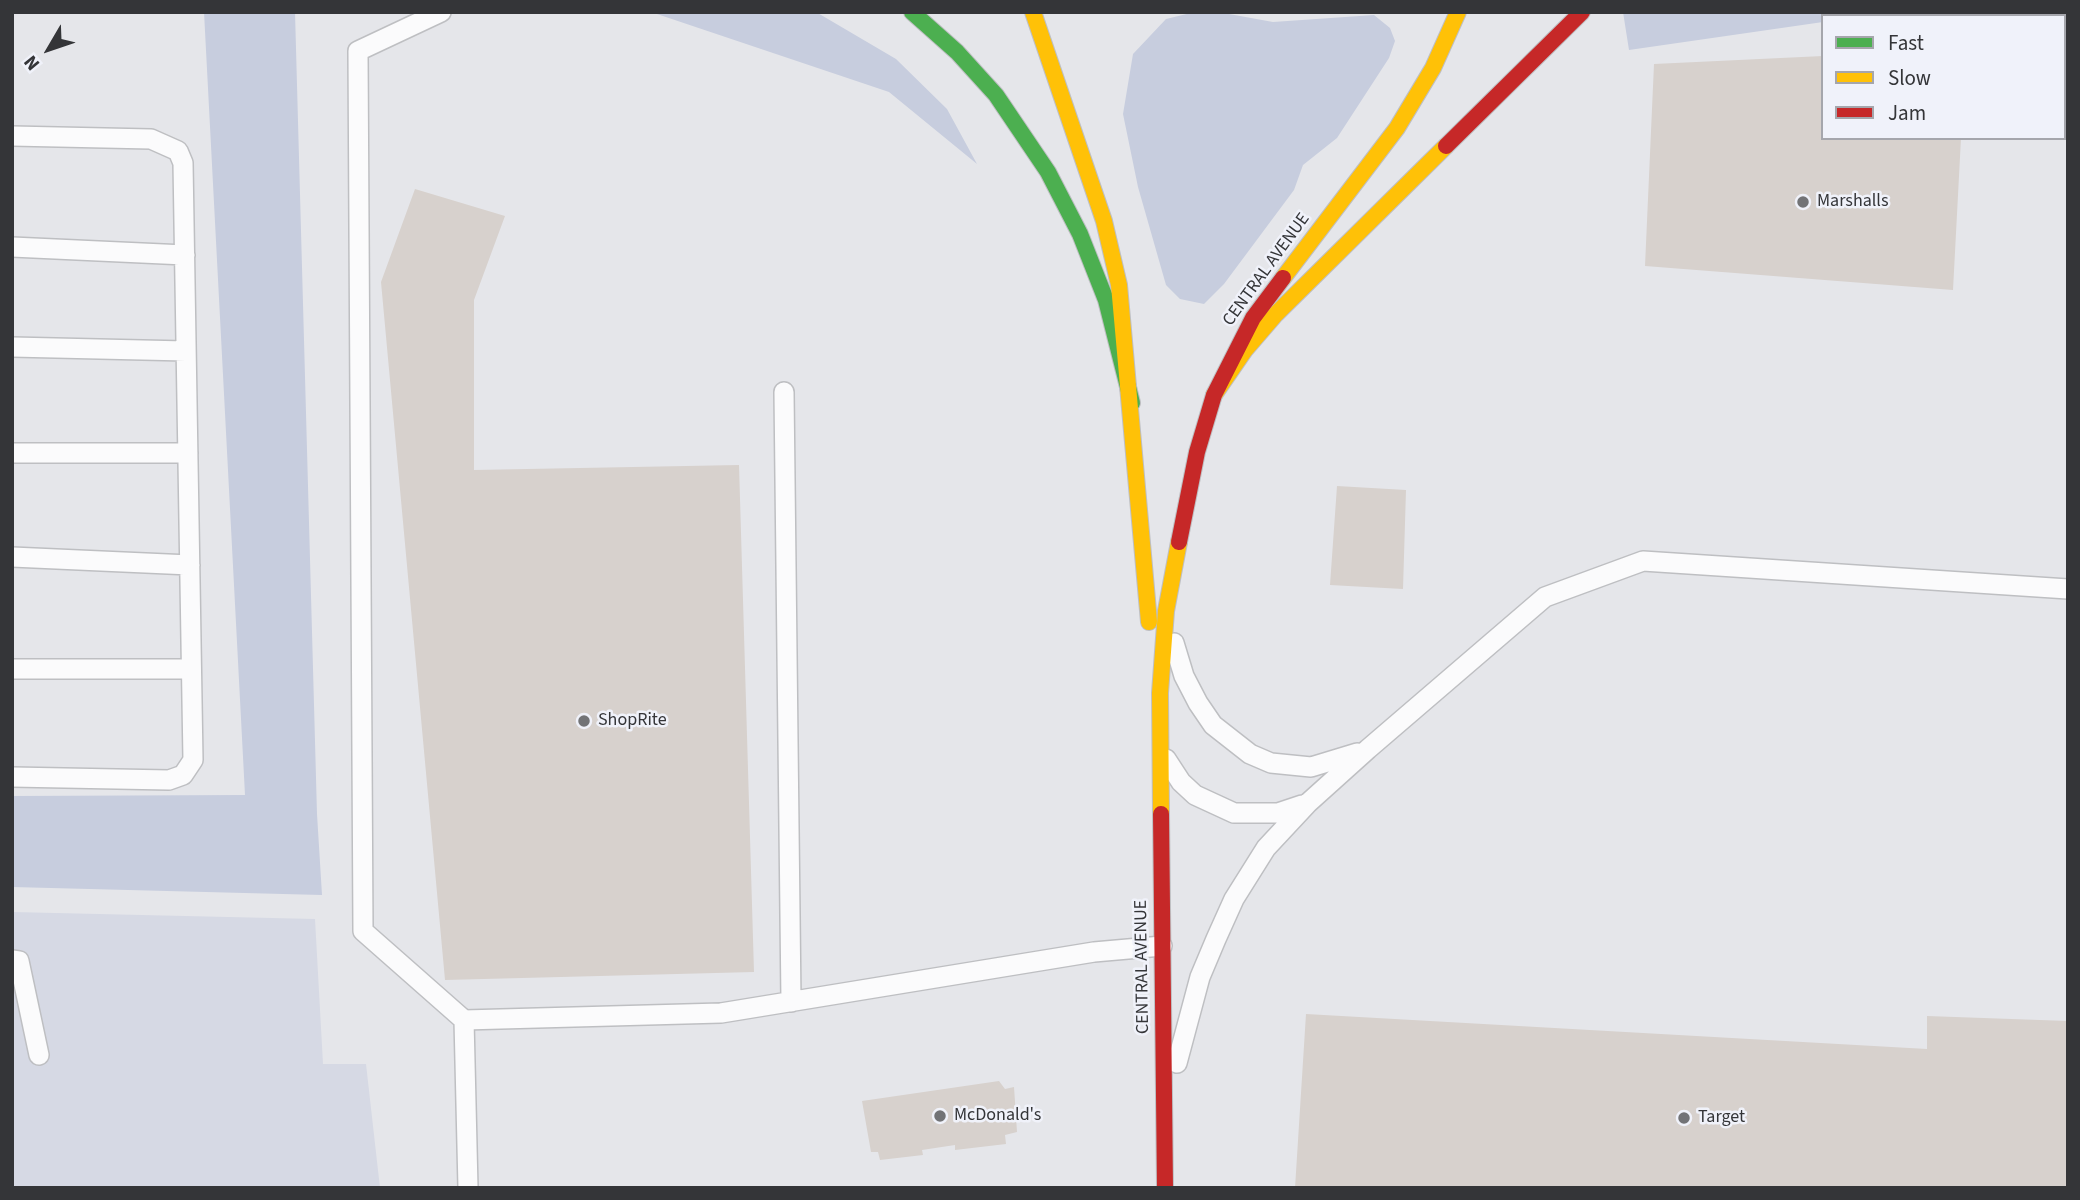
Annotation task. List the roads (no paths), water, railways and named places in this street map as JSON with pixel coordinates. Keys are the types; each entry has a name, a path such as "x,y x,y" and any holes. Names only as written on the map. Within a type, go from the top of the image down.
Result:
{"main road":[{"path":"912,12 957,52 996,95 1048,172 1098,278 1132,403"},
{"name":"CENTRAL AVENUE","path":"1033,12 1104,221 1119,285 1132,403 1159,745 1165,1188"},
{"name":"CENTRAL AVENUE","path":"1159,745 1166,611 1189,482 1214,394 1238,342 1273,288 1379,152 1415,100 1458,12"},
{"path":"1214,394 1245,349 1276,314 1582,12"}],"lane":[{"path":"441,12 358,51 363,931 464,1020 721,1013 1094,951 1162,946"},
{"path":"12,136 150,139 178,151 183,163 193,760 183,775 169,780 12,777"},
{"path":"12,247 185,255"},
{"path":"12,347 186,351"},
{"path":"784,392 791,1002"},
{"path":"12,453 188,453"},
{"path":"12,557 190,565"},
{"path":"1164,1135 1189,1016 1216,939 1234,898 1266,848 1308,803 1368,749 1545,597 1643,561 2068,589"},
{"path":"1166,611 1180,663 1193,694 1213,725 1232,742 1271,763 1292,767 1329,764 1368,749"},
{"path":"12,668 191,669"},
{"path":"1159,745 1181,782 1195,795 1224,809 1260,815 1278,813 1308,803"},
{"path":"12,960 19,961 39,1055"},
{"path":"464,1020 468,1188"}],"place":[{"name":"Marshalls","path":"1803,202"},
{"name":"ShopRite","path":"584,721"},
{"name":"McDonald's","path":"940,1116"},
{"name":"Target","path":"1684,1118"}]}
